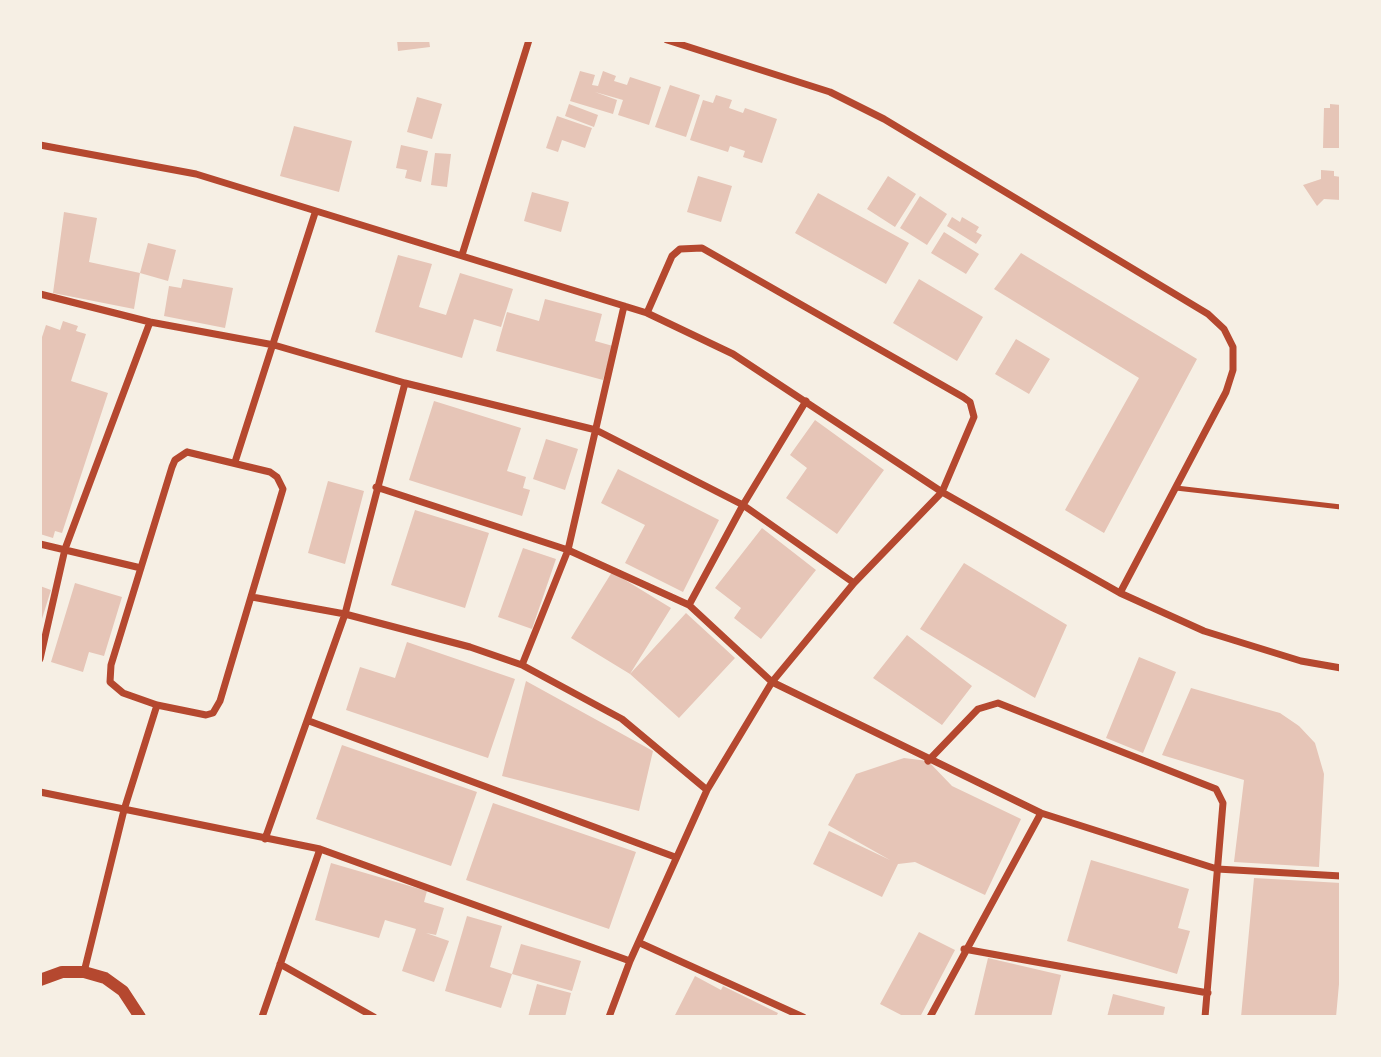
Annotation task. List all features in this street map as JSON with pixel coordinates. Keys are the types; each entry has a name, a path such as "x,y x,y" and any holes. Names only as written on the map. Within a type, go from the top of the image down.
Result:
{"street":[{"path":"462,256 528,40"},
{"path":"667,40 818,88 884,118 1208,314 1224,330 1233,347 1233,370 1226,392 1120,593"},
{"path":"40,145 197,174 315,213 647,313 733,354 942,492 1120,593 1204,631 1301,661 1341,668"},
{"path":"235,462 315,213"},
{"path":"609,1017 630,961 707,790 772,682 854,583 942,492 972,425 973,409 963,397 702,248 680,249 672,256 647,313"},
{"path":"40,294 150,322 274,345 405,383 596,430 743,505 854,583"},
{"path":"522,665 568,550 624,306"},
{"path":"40,659 65,549 150,322"},
{"path":"265,839 345,614 405,383"},
{"path":"689,605 743,505 806,401"},
{"path":"187,452 194,452 235,462 270,472 277,477 283,489 252,597 213,713 199,715 123,693 110,682 111,664 175,460 187,452"},
{"path":"376,487 568,550 689,605 772,682 928,761 1041,813 1217,869 1341,876"},
{"path":"40,544 141,568"},
{"path":"252,597 345,614 522,665 622,719 707,790"},
{"path":"928,761 978,709 998,704 1216,789 1223,803 1205,1017"},
{"path":"85,972 124,810 157,705"},
{"path":"309,721 675,857"},
{"path":"40,792 320,849 630,961"},
{"path":"930,1017 964,949 1041,813"},
{"path":"262,1017 320,849"},
{"path":"640,943 803,1017"},
{"path":"964,949 1208,993"},
{"path":"280,964 374,1017"},
{"path":"40,980 62,972 85,972 105,978 123,990 139,1017"}],"lane":[{"path":"1175,488 1341,507"}],"building":[{"path":"397,40 429,40 430,47 398,51"},
{"path":"580,71 595,75 592,85 598,86 603,71 616,76 614,81 627,85 630,77 661,87 649,125 618,115 623,100 595,92 617,100 613,114 570,101"},
{"path":"670,85 700,95 686,137 655,127"},
{"path":"716,95 732,100 729,108 743,113 745,108 777,119 762,163 743,157 745,151 730,146 728,152 690,140 703,100 713,103"},
{"path":"417,97 442,104 432,139 407,132"},
{"path":"569,104 598,115 594,127 565,116"},
{"path":"1330,104 1341,105 1341,148 1323,148 1324,108 1330,108"},
{"path":"557,116 592,128 585,148 562,140 558,152 546,148"},
{"path":"294,126 352,141 339,192 280,176"},
{"path":"401,145 428,151 421,182 405,178 407,170 396,168"},
{"path":"435,153 451,154 447,187 431,185"},
{"path":"1321,170 1334,171 1334,176 1341,177 1341,200 1324,199 1317,206 1303,185 1321,179"},
{"path":"698,176 732,186 721,222 687,212"},
{"path":"888,176 916,194 895,227 867,209"},
{"path":"532,192 569,202 561,232 524,221"},
{"path":"818,193 909,243 886,284 795,233"},
{"path":"920,196 947,214 927,245 900,228"},
{"path":"64,212 97,218 89,262 140,273 134,309 53,293"},
{"path":"952,217 960,222 962,217 979,227 976,232 982,235 976,244 947,226"},
{"path":"944,232 979,254 966,274 931,253"},
{"path":"148,243 176,250 168,281 140,273"},
{"path":"1021,253 1197,359 1104,533 1065,510 1139,378 994,289"},
{"path":"398,255 432,264 419,307 446,315 460,273 513,289 501,327 474,319 462,358 375,332"},
{"path":"183,279 233,288 225,328 164,316 169,286 181,288"},
{"path":"919,279 983,317 957,361 893,323"},
{"path":"545,299 602,314 595,341 613,346 603,380 496,351 507,312 539,321"},
{"path":"63,321 78,326 76,331 86,334 71,381 108,393 62,533 55,531 53,538 40,534 40,343 46,325 60,330"},
{"path":"1016,339 1050,359 1029,394 995,374"},
{"path":"434,401 521,428 507,471 526,477 523,488 530,490 522,516 409,480"},
{"path":"815,420 884,470 837,534 786,498 807,468 790,455"},
{"path":"546,439 578,449 565,490 533,479"},
{"path":"618,469 719,520 683,592 625,563 645,525 601,503"},
{"path":"328,481 364,491 345,564 308,553"},
{"path":"415,510 489,533 465,608 391,585"},
{"path":"762,528 816,570 761,639 734,618 741,608 715,588"},
{"path":"523,548 556,559 532,629 498,617"},
{"path":"964,563 1067,625 1035,698 920,629"},
{"path":"612,572 671,608 630,674 571,638"},
{"path":"75,583 122,597 104,656 89,652 83,672 51,662"},
{"path":"40,586 51,590 41,622 40,622"},
{"path":"686,613 735,658 679,718 630,674"},
{"path":"907,635 972,686 942,725 873,678"},
{"path":"407,642 515,679 488,758 346,710 360,667 395,678"},
{"path":"1139,657 1176,672 1143,753 1106,738"},
{"path":"526,681 653,751 639,811 502,776"},
{"path":"1191,688 1280,713 1299,726 1315,743 1324,774 1319,867 1234,862 1244,780 1162,755"},
{"path":"342,745 477,792 451,866 316,819"},
{"path":"904,758 928,761 952,786 1021,819 985,895 915,862 898,864 882,897 813,864 829,831 890,860 828,825 856,774"},
{"path":"493,803 636,852 609,929 466,880"},
{"path":"1091,860 1189,889 1178,928 1190,931 1177,974 1067,941"},
{"path":"331,863 427,891 424,902 444,908 436,935 426,933 449,941 434,982 402,971 416,929 385,920 379,938 315,920"},
{"path":"1254,878 1341,883 1341,962 1336,1017 1241,1017"},
{"path":"467,916 502,926 490,967 512,974 501,1008 445,991"},
{"path":"919,932 955,950 920,1017 905,1017 880,1004"},
{"path":"521,944 581,961 572,991 512,974"},
{"path":"988,958 1061,975 1051,1017 974,1017"},
{"path":"695,976 721,990 723,986 778,1013 776,1017 674,1017"},
{"path":"537,984 571,993 565,1017 528,1017"},
{"path":"1113,994 1165,1007 1163,1017 1107,1017"}]}
